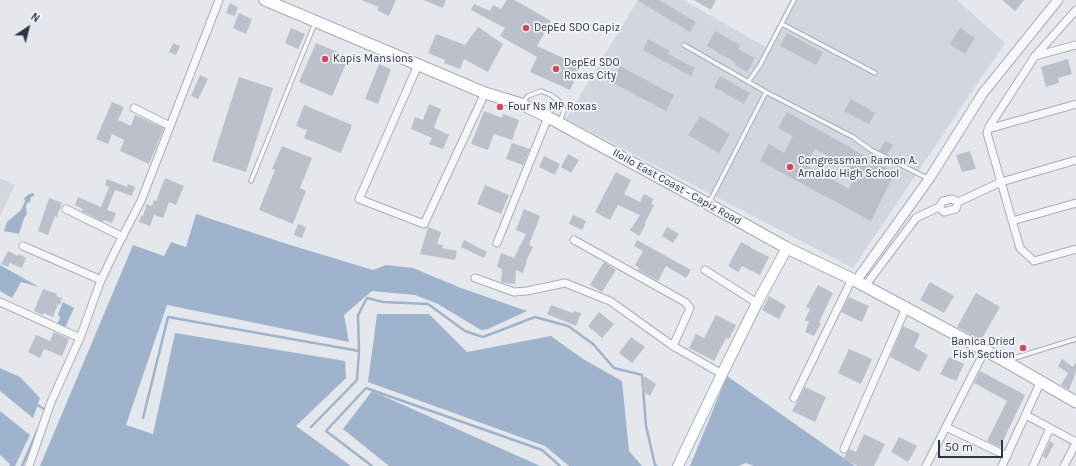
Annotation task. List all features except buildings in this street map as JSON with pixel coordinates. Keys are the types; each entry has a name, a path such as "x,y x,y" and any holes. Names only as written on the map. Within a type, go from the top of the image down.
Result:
{"main road":[{"name":"Iloilo East Coast - Capiz Road","path":"270,1 316,22 485,93 521,104 548,117 787,248 857,282 985,350 1076,402"},
{"path":"680,464 757,303 787,248"}],"street":[{"path":"29,466 51,402 80,338 101,280 141,201 220,0"},
{"path":"794,398 857,282 929,179 983,93 1058,0"},
{"path":"1076,10 1035,56 988,129 987,133 1020,248 1034,261 1076,249"},
{"path":"1035,56 1076,45"},
{"path":"418,65 359,199 424,224 485,93"},
{"path":"988,129 1076,104"},
{"path":"134,108 170,126"},
{"path":"497,243 548,117"},
{"path":"939,207 944,212 956,208 958,202 1001,182 1076,160"},
{"path":"857,282 916,218 939,207 943,201 952,199 958,202"},
{"path":"1012,221 1076,203"},
{"path":"66,209 123,237"},
{"path":"574,240 685,302 690,308 673,346"},
{"path":"23,246 101,280"},
{"path":"705,270 757,303"},
{"path":"475,278 514,292 565,284 610,301 673,346 722,374"},
{"path":"0,302 80,338"},
{"path":"844,450 906,308"},
{"path":"926,466 985,350"},
{"path":"1002,466 1041,381"},
{"path":"1026,415 1076,442 1064,466"},
{"path":"946,427 1007,456"},
{"path":"1033,466 1050,428"}],"lane":[{"path":"748,82 760,65 794,0"},
{"path":"252,181 316,22"},
{"path":"782,24 875,73"},
{"path":"684,46 766,92 853,137 871,150 929,179"},
{"path":"521,104 528,96 541,91 551,95 560,102 564,110 560,124"},
{"path":"708,204 766,92"},
{"path":"1005,361 1076,339"}],"shaded area":[{"name":"Congressman Ramon A. Arnaldo High School","path":"638,0 683,0 766,47 790,0 957,0 1005,43 853,268 566,119"},
{"path":"0,178 15,185 0,216"}],"water":[{"path":"34,193 34,196 31,197 30,202 27,203 27,214 24,218 19,234 4,231 7,222 21,210 25,201 24,198 29,194"},
{"path":"196,214 373,270 386,265 413,268 461,288 527,311 488,329 481,330 438,304 415,295 372,291 344,315 349,342 167,305 126,425 153,434 175,333 345,361 346,378 296,426 351,466 40,466 133,245 164,256 171,242 186,247"},
{"path":"0,265 39,287 21,282 12,298 0,291"},
{"path":"63,302 74,308 65,328 57,325 60,318 58,314"},
{"path":"377,314 429,314 467,352 551,336 583,359 622,381 629,451 642,466 569,466 545,446 368,382"},
{"path":"0,368 20,377 40,398 33,418 0,391"},
{"path":"727,376 855,466 754,466 746,463 738,466 690,466"},
{"path":"372,391 540,466 389,466 343,429"},
{"path":"0,411 30,435 15,466 9,466 10,464 0,455"}],"waterway":[{"path":"143,418 168,317 359,351 358,315 367,298 383,302 428,304 465,331 483,337 535,317 568,326 593,344 614,368 642,375 646,426 655,465 657,466"},
{"path":"311,427 357,380 359,351"},
{"path":"372,466 326,431 366,388 542,450 560,466"},
{"path":"37,405 46,410 46,412"},
{"path":"22,466 38,429"}],"place":[{"name":"DepEd SDO Capiz","path":"526,28"},
{"name":"Kapis Mansions","path":"325,59"},
{"name":"DepEd SDO Roxas City","path":"556,69"},
{"name":"Four Ns MP Roxas","path":"500,107"},
{"name":"Congressman Ramon A. Arnaldo High School","path":"790,167"},
{"name":"Banica Dried Fish Section","path":"1023,348"}]}
